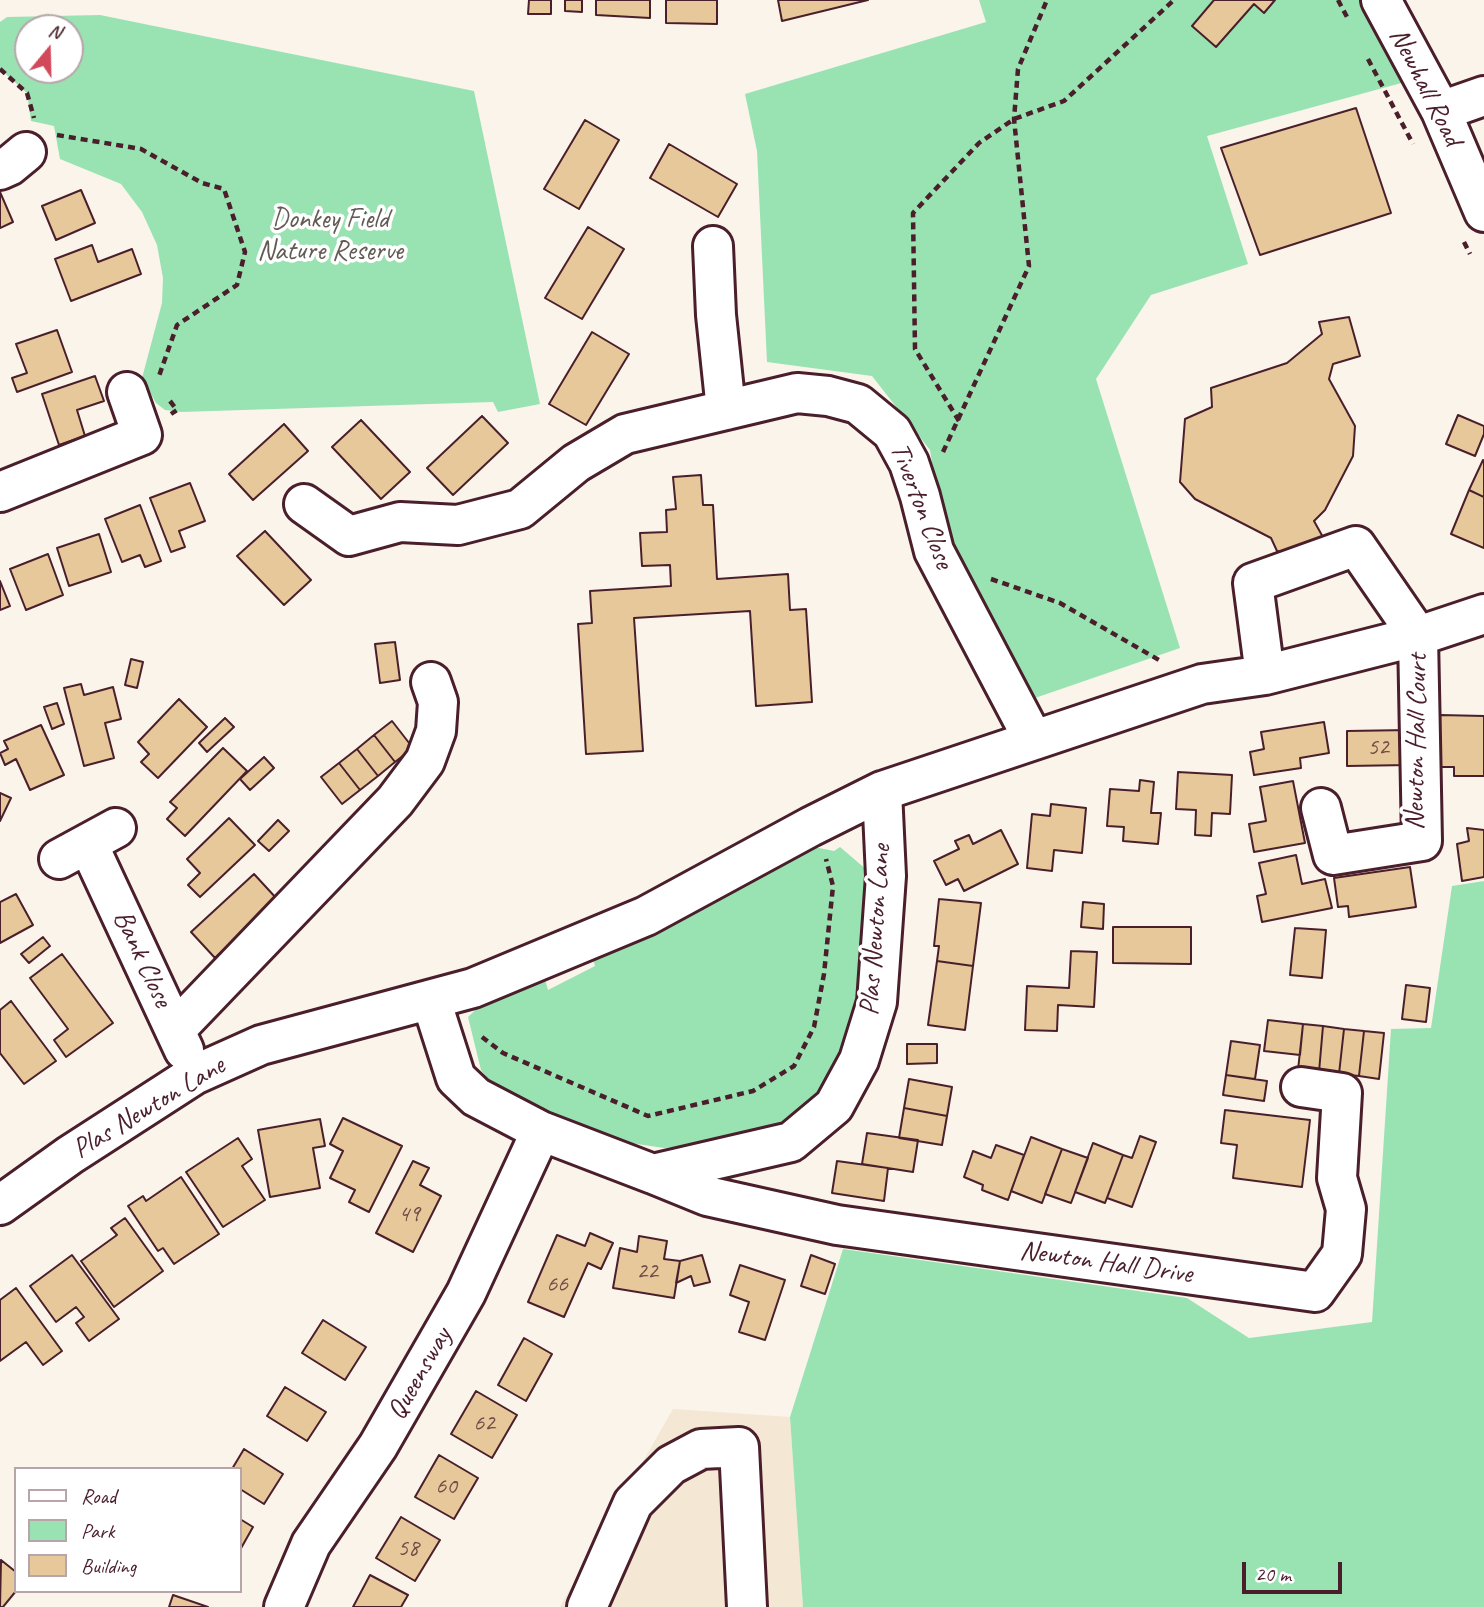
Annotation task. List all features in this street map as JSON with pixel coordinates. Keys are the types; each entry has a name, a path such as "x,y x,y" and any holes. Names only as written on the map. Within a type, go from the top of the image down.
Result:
{"street":[{"name":"Newhall Road","path":"1381,0 1441,111 1474,227"},
{"path":"1441,111 1484,96"},
{"path":"713,246 716,315 726,410"},
{"path":"0,492 142,435 149,389"},
{"name":"Tiverton Close","path":"304,505 349,537 400,522 458,525 520,509 576,463 625,434 797,393 828,396 858,404 892,432 909,463 934,551 1034,739"},
{"path":"1265,675 1253,583 1356,546 1418,636"},
{"name":"Plas Newton Lane","path":"0,1205 70,1155 194,1075 261,1045 473,988 646,916 882,791 1202,684 1265,675 1418,636 1484,614"},
{"name":"Newton Hall Court","path":"1321,808 1333,855 1422,841 1418,636"},
{"path":"176,1029 395,801 425,761 436,731 438,702 431,682"},
{"name":"Plas Newton Lane","path":"653,1174 791,1142 834,1106 859,1060 877,1002 887,876 882,791"},
{"name":"Bank Close","path":"88,844 176,1029 194,1075"},
{"path":"431,1000 456,1078 476,1097 541,1131 653,1174"},
{"name":"Newton Hall Drive","path":"653,1174 707,1196 837,1225 1315,1292 1342,1254 1346,1209 1338,1178 1342,1093 1301,1087"},
{"name":"Queensway","path":"284,1607 311,1544 378,1446 466,1293 541,1131"},
{"path":"587,1607 633,1503 671,1465 701,1449 739,1447 747,1607"}],"path":[{"path":"920,496 959,421 1029,266 1014,119 1018,69 1047,0"},
{"path":"1338,0 1350,24"},
{"path":"959,421 915,349 913,213 979,143 1014,119 1064,101 1171,1"},
{"path":"1363,48 1413,145"},
{"path":"0,69 27,93 28,144 141,149 202,183 223,189 245,252 237,285 177,325 149,389 177,410 142,435"},
{"path":"1470,254 1474,227"},
{"path":"982,576 1060,603 1202,684"},
{"path":"473,988 474,1022 482,1037 503,1053 648,1116 752,1091 794,1066 814,1027 824,974 833,886 828,863 810,827"}],"shaded area":[{"path":"673,1409 790,1417 803,1607 560,1607"}],"green space":[{"path":"979,0 1359,0 1405,82 1207,136 1248,264 1151,295 1096,379 1180,648 1035,698 945,541 930,450 872,376 767,362 757,151 745,94 986,22"},
{"name":"Donkey Field Nature Reserve","path":"84,15 100,15 474,91 540,404 498,412 493,402 181,412 165,410 156,403 142,378 162,303 163,278 157,245 142,212 121,184 60,159 54,126 31,121 27,93 17,84 84,84"},
{"name":"Donkey Field Nature Reserve","path":"7,17 14,17 14,81 0,69 0,22"},
{"path":"810,842 814,847 834,851 840,847 874,876 864,996 840,1073 784,1128 708,1145 664,1148 617,1141 538,1112 494,1087 481,1070 468,1017 490,996 544,976 548,990 595,966 592,956"},
{"path":"1484,881 1484,1607 803,1607 790,1417 843,1249 1187,1298 1249,1338 1372,1322 1391,1029 1431,1028 1452,886"}],"building":[{"path":"529,0 551,0 551,14 528,14"},
{"path":"565,0 582,0 582,12 565,11"},
{"path":"596,0 650,0 650,18 596,15"},
{"path":"666,0 717,0 717,24 666,23"},
{"path":"778,0 868,0 782,21"},
{"path":"1214,0 1275,0 1264,13 1254,4 1216,47 1192,26"},
{"path":"1356,108 1391,213 1260,255 1221,148"},
{"path":"585,120 619,140 579,209 544,189"},
{"path":"669,144 737,184 718,217 650,178"},
{"path":"81,190 95,223 56,240 42,206"},
{"path":"0,192 13,222 0,228"},
{"path":"588,227 624,249 582,319 545,298"},
{"path":"92,245 98,262 132,249 141,274 71,301 55,259"},
{"path":"1349,317 1360,356 1333,364 1329,379 1355,426 1353,456 1325,510 1314,521 1324,539 1301,555 1277,551 1271,538 1195,499 1180,482 1185,419 1212,407 1211,388 1287,363 1322,334 1319,322"},
{"path":"57,330 72,372 17,392 12,378 27,373 16,344"},
{"path":"592,332 629,354 586,425 549,404"},
{"path":"95,376 104,401 77,410 85,436 59,445 42,394"},
{"path":"1458,415 1484,426 1484,434 1475,456 1446,444"},
{"path":"482,416 508,443 453,495 427,468"},
{"path":"361,420 410,472 381,499 332,447"},
{"path":"284,424 308,451 253,500 229,474"},
{"path":"1484,461 1484,497 1469,490"},
{"path":"701,475 703,505 713,505 717,579 788,574 790,610 806,609 812,702 756,706 750,611 634,618 643,751 586,754 578,624 592,623 590,591 671,586 670,565 642,566 640,533 667,532 666,510 676,509 673,477"},
{"path":"190,483 205,521 179,531 185,547 171,552 150,498"},
{"path":"1469,490 1484,497 1484,548 1451,534"},
{"path":"140,505 161,561 145,567 140,555 122,562 105,519"},
{"path":"265,531 311,580 284,605 237,556"},
{"path":"99,534 111,572 69,586 57,548"},
{"path":"48,554 63,595 26,610 10,569"},
{"path":"0,581 10,606 0,610"},
{"path":"395,642 400,680 380,683 375,644"},
{"path":"131,659 143,662 137,688 125,685"},
{"path":"81,684 84,695 113,687 121,719 105,723 114,758 84,766 64,688"},
{"path":"179,699 207,727 158,778 141,762 149,754 138,742"},
{"path":"57,703 64,724 52,729 44,707"},
{"path":"1440,715 1484,716 1484,776 1454,776 1454,767 1439,767"},
{"path":"225,718 234,727 207,752 199,743"},
{"path":"392,721 413,748 395,762 374,735"},
{"path":"1324,722 1329,753 1300,758 1301,768 1254,775 1250,752 1264,749 1261,732"},
{"path":"41,725 64,775 30,790 16,759 5,765 0,753 8,749 4,741"},
{"path":"1409,730 1409,765 1347,766 1347,731"},
{"path":"374,735 395,762 378,776 357,749"},
{"path":"223,748 247,771 185,836 167,819 177,808 170,802"},
{"path":"357,749 378,776 360,790 339,763"},
{"path":"264,757 274,768 250,790 240,779"},
{"path":"339,763 360,790 342,804 321,777"},
{"path":"1178,772 1232,775 1230,814 1212,813 1211,836 1195,835 1196,810 1176,809"},
{"path":"1140,780 1154,782 1151,813 1161,813 1158,844 1123,841 1124,827 1107,826 1110,789 1139,791"},
{"path":"1293,781 1305,843 1254,852 1249,824 1266,821 1260,787"},
{"path":"0,793 11,798 0,821"},
{"path":"1051,804 1086,808 1082,853 1054,850 1052,871 1027,868 1032,814 1050,816"},
{"path":"229,818 255,845 200,897 188,885 200,873 187,859"},
{"path":"278,820 289,831 269,851 258,841"},
{"path":"1467,828 1484,830 1484,877 1462,881 1457,844 1469,841"},
{"path":"1001,830 1018,864 964,891 958,879 946,885 934,861 959,849 955,841 969,835 973,844"},
{"path":"1296,855 1302,884 1325,879 1332,908 1262,922 1257,896 1266,894 1259,863"},
{"path":"1410,867 1416,907 1349,917 1348,906 1338,907 1334,878"},
{"path":"254,874 277,899 215,958 191,932"},
{"path":"16,894 33,925 0,943 0,902"},
{"path":"939,899 981,903 973,966 937,961 939,946 934,946"},
{"path":"1083,902 1104,904 1103,929 1081,927"},
{"path":"1113,927 1191,927 1191,964 1113,963"},
{"path":"1295,928 1326,930 1322,978 1290,975"},
{"path":"43,937 50,946 29,963 21,954"},
{"path":"1071,951 1097,952 1094,1007 1058,1005 1057,1031 1025,1030 1027,986 1069,988"},
{"path":"62,954 113,1023 66,1057 54,1040 68,1029 30,978"},
{"path":"937,961 973,966 965,1030 928,1025"},
{"path":"1406,985 1430,988 1426,1022 1402,1019"},
{"path":"11,1001 56,1061 24,1084 0,1053 0,1010"},
{"path":"1268,1020 1303,1024 1300,1055 1264,1051"},
{"path":"1303,1024 1323,1026 1319,1072 1298,1070"},
{"path":"1323,1026 1344,1029 1339,1074 1319,1072"},
{"path":"1344,1029 1364,1031 1359,1076 1339,1074"},
{"path":"1364,1031 1384,1033 1379,1079 1359,1076"},
{"path":"1231,1041 1260,1045 1255,1079 1226,1075"},
{"path":"907,1044 937,1044 937,1063 907,1064"},
{"path":"1226,1075 1267,1081 1264,1101 1223,1095"},
{"path":"909,1079 952,1087 947,1116 904,1108"},
{"path":"904,1108 947,1116 942,1145 899,1138"},
{"path":"1225,1110 1310,1120 1302,1187 1233,1178 1237,1145 1221,1143"},
{"path":"343,1118 402,1146 369,1212 349,1202 355,1190 330,1178 343,1151 330,1144"},
{"path":"320,1119 325,1146 313,1148 320,1188 270,1197 258,1130"},
{"path":"867,1133 918,1140 913,1172 862,1164"},
{"path":"1140,1136 1156,1142 1132,1207 1107,1198 1123,1155 1132,1158"},
{"path":"1031,1137 1062,1149 1042,1203 1011,1191"},
{"path":"238,1138 252,1159 242,1166 265,1200 223,1227 186,1172"},
{"path":"1093,1143 1123,1155 1105,1203 1075,1192"},
{"path":"996,1145 1024,1155 1008,1200 982,1190 983,1185 964,1177 973,1151 991,1158"},
{"path":"1062,1149 1088,1158 1071,1203 1045,1194"},
{"path":"413,1161 429,1168 420,1185 441,1196 413,1252 376,1233"},
{"path":"837,1161 888,1168 884,1201 832,1193"},
{"path":"181,1177 219,1234 174,1264 163,1248 158,1251 128,1206 143,1196 146,1201"},
{"path":"125,1218 163,1271 114,1307 81,1261 117,1235 111,1228"},
{"path":"590,1233 613,1243 601,1269 588,1263 564,1317 528,1302 557,1235 585,1246"},
{"path":"639,1236 667,1241 664,1259 680,1261 674,1298 613,1288 620,1248 637,1252"},
{"path":"72,1255 119,1319 89,1341 76,1323 84,1317 76,1307 56,1322 30,1286"},
{"path":"702,1255 710,1282 694,1286 691,1276 676,1283 680,1261"},
{"path":"811,1255 835,1264 825,1294 801,1286"},
{"path":"740,1265 785,1280 765,1340 739,1332 749,1302 730,1295"},
{"path":"16,1288 62,1351 43,1365 26,1342 0,1361 0,1300"},
{"path":"323,1320 366,1347 345,1380 302,1353"},
{"path":"524,1338 552,1354 526,1401 498,1385"},
{"path":"285,1387 326,1412 307,1441 267,1416"},
{"path":"476,1391 517,1415 492,1458 451,1434"},
{"path":"244,1449 283,1474 264,1504 242,1490 242,1467 233,1467"},
{"path":"439,1455 478,1478 454,1519 415,1497"},
{"path":"401,1517 440,1540 415,1581 376,1558"},
{"path":"242,1520 253,1527 242,1546"},
{"path":"1,1560 14,1570 14,1593 0,1607"},
{"path":"370,1575 408,1595 401,1607 353,1607"},
{"path":"173,1595 208,1607 169,1607"}]}
